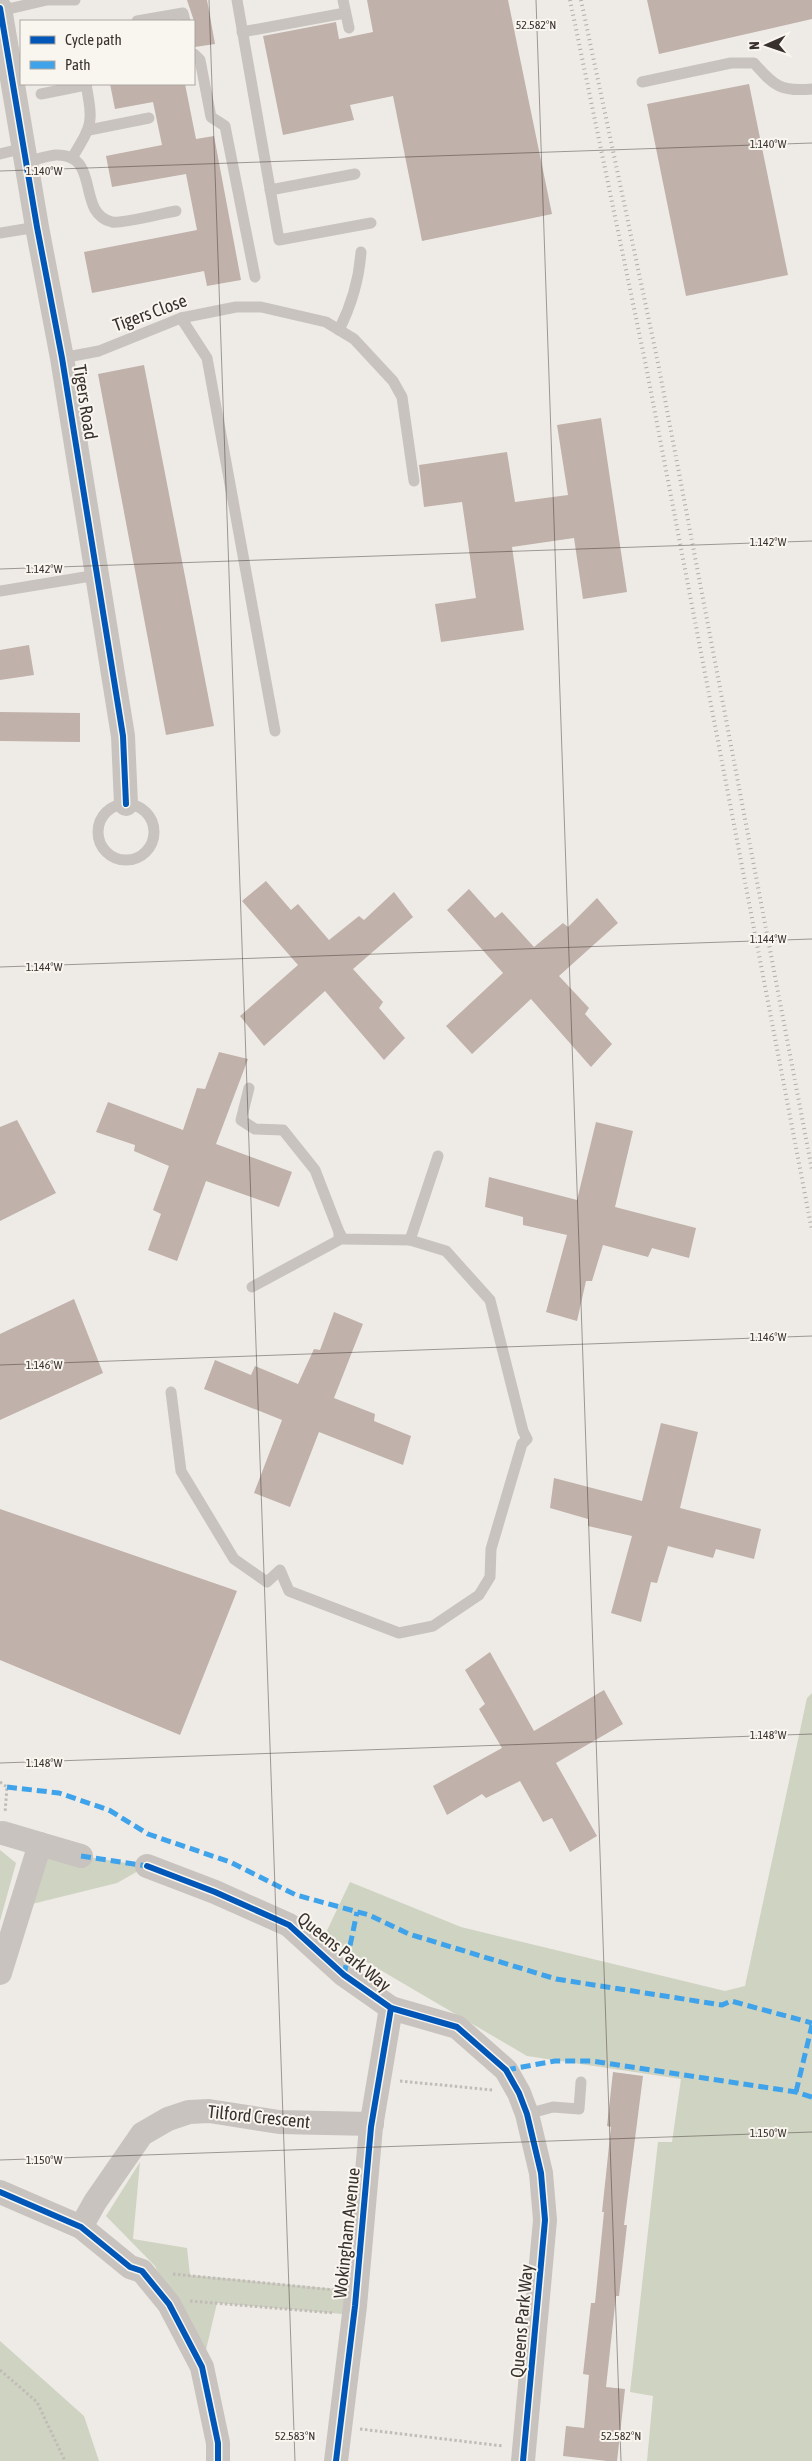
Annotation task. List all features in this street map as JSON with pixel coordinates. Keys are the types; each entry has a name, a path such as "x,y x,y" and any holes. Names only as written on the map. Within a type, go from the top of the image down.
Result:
{"street":[{"name":"Tigers Road","path":"0,10 37,227 62,358 123,736 126,804"},
{"path":"3,1833 81,1856"},
{"path":"0,1973 40,1844"},
{"name":"Queens Park Way","path":"147,1866 215,1892 289,1925 344,1975 390,2008 457,2028 506,2070 523,2103 541,2173 545,2220 524,2455"},
{"name":"Wokingham Avenue","path":"336,2461 354,2315 372,2124 390,2008"},
{"name":"Tilford Crescent","path":"81,2226 95,2202 142,2134 168,2119 189,2112 209,2111 279,2122 372,2124"},
{"path":"0,2192 81,2226 130,2267 142,2271 165,2299 202,2367 218,2443 218,2461"}],"lane":[{"path":"0,10 47,0 75,0"},
{"path":"237,0 279,240 371,223"},
{"path":"343,0 349,28"},
{"path":"143,20 183,13 185,20"},
{"path":"242,32 345,13"},
{"path":"195,55 200,60 211,117 225,126 255,277"},
{"path":"642,82 731,63 754,63 772,83 790,91 812,89"},
{"path":"41,94 86,85 92,116 88,130 72,158"},
{"path":"88,130 149,118"},
{"path":"0,154 56,155 72,158 81,166 85,173 92,206 102,217 113,222 176,211"},
{"path":"270,190 356,174"},
{"path":"0,234 37,227"},
{"path":"339,330 352,304 359,276 361,252"},
{"name":"Tigers Close","path":"62,358 99,351 181,318 236,307 261,307 317,320 354,338 393,381 402,396 414,481"},
{"path":"181,318 207,358 275,731"},
{"path":"0,591 97,575"},
{"path":"126,804 144,810 154,826 151,845 145,853 128,860 110,854 100,840 98,832 100,823 110,809 126,804"},
{"path":"171,1392 181,1471 234,1559 267,1582 280,1570 289,1591 399,1633 433,1626 479,1595 490,1577 491,1549 522,1444 527,1439 523,1431 490,1300 446,1251 410,1240 343,1239 315,1170 284,1130 255,1129 241,1120 249,1088"},
{"path":"410,1240 438,1156"},
{"path":"252,1287 338,1240 339,1232"},
{"path":"523,2103 578,2109 582,2082"}],"path":[{"path":"0,1782 7,1787 3,1833"},
{"path":"379,2079 523,2103"},
{"path":"142,2271 356,2292"},
{"path":"165,2299 354,2315"},
{"path":"0,2370 37,2402 64,2461"},
{"path":"340,2427 524,2455"}],"green space":[{"path":"812,1693 812,2461 647,2461 653,2396 630,2392 658,2142 672,2142 681,2079 527,2056 324,1937 350,1882 461,1927 725,1991 745,1986 807,1698"},
{"path":"40,1844 81,1856 147,1866 117,1883 28,1905"},
{"path":"0,1850 16,1863 0,1921"},
{"path":"140,2162 133,2239 187,2248 190,2275 356,2291 354,2315 217,2303 202,2367 155,2266 106,2216"},
{"path":"0,2341 84,2416 99,2461 0,2461"}],"building":[{"path":"187,0 207,0 215,44 195,47 194,20"},
{"path":"367,0 508,0 552,214 422,241 393,96 350,105 354,120 283,135 263,36 336,22 339,39 373,32"},
{"path":"647,0 812,0 812,19 659,54"},
{"path":"749,84 788,275 686,296 647,104"},
{"path":"110,85 185,85 196,139 214,136 241,280 207,286 204,271 92,293 84,252 197,230 186,174 112,187 106,156 162,145 153,102 115,109"},
{"path":"144,365 214,726 166,735 98,374"},
{"path":"601,418 627,592 583,599 574,538 512,547 524,630 441,642 435,604 476,598 462,502 424,507 419,465 507,452 515,502 568,495 557,425"},
{"path":"29,645 34,675 0,680 0,650"},
{"path":"0,712 80,713 80,742 0,741"},
{"path":"266,881 291,910 298,904 329,940 359,916 364,920 394,892 413,917 353,969 383,1002 379,1008 405,1038 384,1060 325,991 264,1046 240,1016 298,965 242,901"},
{"path":"469,889 495,918 502,912 534,947 563,923 568,927 597,898 618,923 559,976 589,1008 585,1014 612,1044 591,1067 531,999 472,1054 446,1026 503,973 447,910"},
{"path":"219,1052 248,1059 216,1144 292,1172 279,1207 206,1181 177,1261 148,1250 161,1214 153,1210 169,1166 134,1151 135,1145 96,1132 108,1102 183,1130 197,1088 205,1089"},
{"path":"17,1120 56,1193 0,1221 0,1127"},
{"path":"596,1122 633,1131 615,1207 696,1228 689,1258 652,1248 648,1257 603,1245 592,1281 586,1281 577,1321 546,1312 567,1235 523,1225 523,1217 485,1207 489,1177 577,1200"},
{"path":"74,1299 103,1373 0,1420 0,1334"},
{"path":"334,1312 363,1324 334,1398 375,1414 374,1421 411,1436 403,1465 319,1432 290,1507 254,1493 282,1420 204,1389 215,1360 251,1375 255,1366 298,1384 314,1349 320,1350"},
{"path":"661,1423 698,1432 680,1508 761,1529 754,1559 716,1549 713,1558 668,1546 657,1583 651,1582 641,1622 611,1613 632,1536 588,1526 588,1519 550,1508 554,1478 642,1501"},
{"path":"0,1509 237,1591 180,1735 0,1660"},
{"path":"490,1652 534,1731 604,1690 623,1724 556,1763 597,1836 570,1852 552,1818 543,1822 520,1781 486,1798 482,1794 447,1815 433,1786 502,1748 479,1709 485,1704 465,1670"},
{"path":"613,2072 643,2076 624,2225 627,2225 619,2296 616,2296 606,2387 625,2389 617,2461 607,2461 563,2456 566,2426 584,2428 589,2375 583,2374 591,2303 595,2303 611,2127 607,2126"}],"railway":[{"path":"570,0 646,366 812,1231"},
{"path":"581,0 658,363 812,1170"}],"marked path":[{"path":"7,1787 59,1793 109,1810 148,1834 230,1862 296,1895 369,1915 409,1934 556,1979 722,2005 731,2001 812,2023"},
{"path":"81,1856 147,1866"},
{"path":"344,1975 357,1912"},
{"path":"796,2092 812,2025"},
{"path":"506,2070 555,2061 592,2061 796,2092 812,2097"}],"cycle path":[{"path":"0,8 37,227 62,358 123,736 126,804"},
{"path":"147,1866 215,1892 289,1925 344,1975 391,2008 457,2027 506,2070 519,2093 527,2114 541,2173 545,2220 523,2461"},
{"path":"336,2461 355,2306 371,2127 391,2008"},
{"path":"0,2192 81,2227 130,2267 142,2271 169,2304 202,2367 218,2443 218,2461"}]}
